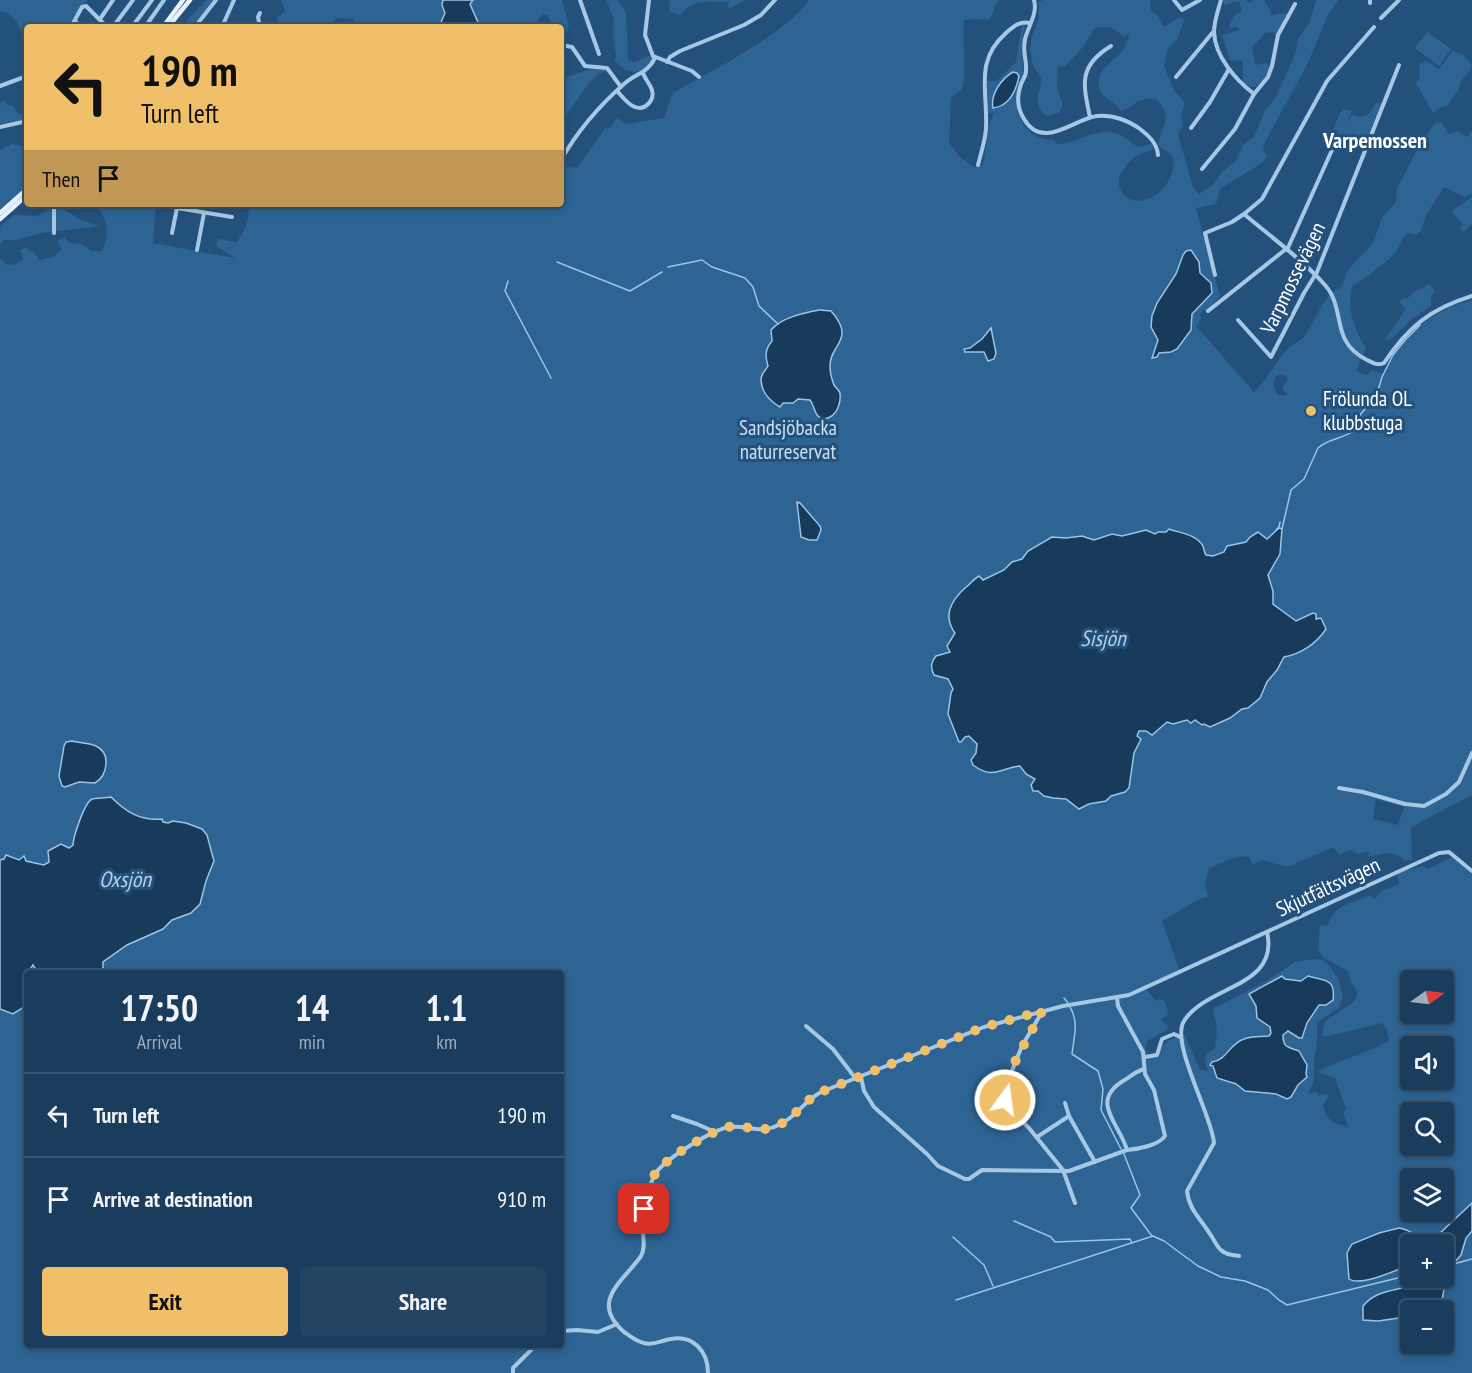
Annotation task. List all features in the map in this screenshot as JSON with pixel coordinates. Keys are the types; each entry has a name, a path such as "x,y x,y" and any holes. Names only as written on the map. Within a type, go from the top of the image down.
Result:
{"main road":[{"path":"165,24 183,0"},
{"path":"170,24 190,0"},
{"path":"0,213 24,192"},
{"path":"0,219 24,198"}],"street":[{"path":"100,19 113,0"},
{"path":"115,24 133,0"},
{"path":"134,24 152,0"},
{"path":"147,24 164,0"},
{"path":"197,24 216,0"},
{"path":"223,24 234,0"},
{"path":"580,0 598,54"},
{"path":"649,0 645,35 648,46 656,58 692,71 699,77"},
{"path":"667,62 670,57 680,51 756,18 775,0"},
{"path":"1034,0 1035,9 1023,52 1026,75 1018,98 1023,118 1034,129 1048,134 1061,131 1090,117 1110,116 1134,125 1153,141 1158,155"},
{"path":"1174,0 1181,10 1200,0"},
{"path":"1221,0 1214,32 1218,49 1229,69 1254,94"},
{"path":"1381,18 1400,0"},
{"path":"1202,169 1234,129 1254,94 1270,73 1278,35 1295,3"},
{"path":"73,24 82,7 86,6 104,24"},
{"path":"259,24 260,13"},
{"path":"75,21 78,24"},
{"path":"978,165 986,128 984,74 987,59 994,44 1010,29 1019,23 1030,23"},
{"path":"1215,275 1205,233 1226,225 1245,214 1259,202 1270,187 1328,80 1374,27"},
{"path":"1176,77 1214,32"},
{"path":"564,46 572,47 585,66 607,68 619,89 634,107 646,105 651,100 652,95 643,73"},
{"path":"1090,117 1084,90 1084,77 1094,58 1111,46"},
{"path":"564,155 596,113 619,89 643,73 656,58"},
{"name":"Varpmossevägen","path":"1238,320 1270,357 1304,293 1316,276 1399,65"},
{"path":"1191,128 1210,102 1229,69"},
{"path":"0,86 24,77"},
{"path":"0,126 24,122"},
{"path":"1208,311 1286,250 1332,150"},
{"path":"54,207 54,233"},
{"path":"174,207 232,218"},
{"path":"172,233 177,208"},
{"path":"196,250 204,213"},
{"path":"1245,214 1316,276 1332,296 1345,341 1362,358 1380,365 1384,363 1402,337 1418,322 1442,307 1472,296"},
{"path":"1339,788 1417,806 1428,804 1446,794 1460,782 1472,753"},
{"name":"Skjutfältsvägen","path":"1180,1038 1182,1024 1197,1006 1263,967 1268,955 1267,932 1444,852 1452,854 1472,871"},
{"path":"708,1373 702,1350 691,1341 671,1339 643,1343 626,1333 617,1324 610,1308 610,1296 643,1251 644,1209 653,1177 665,1163 716,1133 731,1127 760,1130 775,1127 790,1118 815,1095 977,1030 1042,1011 1117,998 1135,992 1267,932"},
{"path":"806,1026 833,1049 859,1078 874,1107 938,1166 952,1174 969,1179 982,1170 1069,1170 1163,1140 1166,1136 1154,1089 1144,1069 1144,1058 1136,1036 1118,1006 1117,998"},
{"path":"1042,1011 1022,1047 1004,1095 1008,1108 1037,1137 1063,1170 1075,1203"},
{"path":"1144,1058 1157,1055 1162,1039 1173,1034 1180,1038 1214,1143 1187,1191 1187,1195 1195,1215 1219,1249 1239,1256"},
{"path":"1128,1150 1109,1113 1108,1094 1114,1086 1144,1069"},
{"path":"1065,1103 1069,1116 1095,1162"},
{"path":"673,1116 716,1133"},
{"path":"1037,1137 1069,1116"},
{"path":"564,1331 598,1332 617,1324"},
{"path":"513,1373 513,1368 533,1348"}],"green space":[{"path":"0,0 88,0 80,6 70,24 24,24 24,43 17,22 13,17 0,11"},
{"path":"207,0 213,0 195,24 181,24"},
{"path":"281,0 443,0 445,13 440,24 356,24 353,19 338,18 331,24 278,24 277,19 285,11"},
{"path":"473,0 562,0 569,26 567,31 564,31 564,24 552,24 548,15 542,14 536,24 479,24 470,4"},
{"path":"606,0 617,0 625,12 629,61 651,56 653,59 643,69 629,71 614,60 616,56 614,19"},
{"path":"671,0 745,0 727,10 729,2 698,3 678,15 670,11 669,2"},
{"name":"Sandsjöbacka naturreservat","path":"809,0 999,0 989,19 964,20 963,83 961,90 951,98 949,143 960,157 974,167 983,165 989,126 994,113 988,113 986,81 997,81 1016,62 1022,24 1025,24 1021,51 1024,71 1017,94 1017,111 1025,127 1032,134 1053,140 1058,144 1105,132 1122,136 1138,147 1151,144 1154,148 1152,150 1132,159 1120,175 1121,190 1128,198 1138,201 1152,197 1169,181 1173,159 1158,143 1166,116 1156,99 1144,99 1121,111 1101,93 1099,88 1100,74 1121,53 1129,34 1124,36 1110,27 1097,27 1093,30 1083,47 1064,67 1058,66 1057,87 1062,107 1059,113 1047,116 1039,108 1041,78 1033,65 1030,50 1038,21 1039,2 1043,0 1150,0 1151,11 1157,15 1163,26 1178,18 1183,18 1177,39 1168,48 1164,66 1174,90 1185,103 1181,115 1183,125 1178,134 1193,188 1199,194 1213,185 1222,172 1236,161 1243,145 1254,137 1265,110 1275,99 1286,75 1296,52 1298,39 1310,22 1316,0 1338,0 1328,15 1307,65 1263,146 1267,158 1220,189 1216,204 1196,208 1220,296 1209,309 1202,311 1197,327 1254,392 1288,349 1304,337 1329,296 1343,286 1350,268 1372,244 1382,218 1395,203 1396,191 1419,146 1434,124 1441,122 1449,134 1458,131 1467,137 1472,130 1472,194 1465,197 1444,187 1426,215 1421,231 1416,235 1408,233 1392,256 1352,286 1350,303 1355,325 1366,348 1356,371 1367,375 1372,370 1386,372 1399,346 1432,317 1472,300 1472,795 1411,827 1412,860 1405,861 1396,855 1387,853 1367,857 1370,851 1358,854 1351,850 1340,855 1334,848 1331,848 1287,867 1262,860 1253,865 1249,857 1244,856 1228,860 1209,869 1205,883 1208,897 1199,899 1162,921 1181,974 1146,989 1156,1001 1161,999 1165,1002 1169,1015 1160,1019 1168,1026 1168,1029 1147,1041 1145,1048 1150,1057 1159,1055 1168,1041 1185,1036 1200,1070 1208,1071 1206,1055 1215,1048 1217,1029 1213,1009 1268,980 1295,962 1322,960 1328,964 1339,980 1343,998 1338,1008 1317,1023 1314,1081 1308,1093 1317,1092 1320,1098 1321,1094 1329,1095 1323,1105 1327,1116 1332,1121 1349,1128 1343,1114 1346,1108 1335,1078 1317,1072 1389,1041 1387,1029 1382,1023 1324,1037 1322,1033 1325,1021 1354,1002 1358,992 1351,982 1348,971 1324,958 1318,950 1320,926 1328,925 1339,908 1370,895 1375,899 1381,891 1399,884 1397,873 1423,866 1428,869 1453,858 1472,874 1472,1373 0,1373 0,1009 13,1013 24,1007 24,1348 564,1348 564,970 103,970 103,963 127,945 163,929 172,920 191,913 200,904 208,876 0,927 0,258 7,265 16,264 23,259 20,250 25,248 35,253 39,260 53,257 62,249 57,241 65,238 69,243 82,244 92,251 102,251 107,227 97,207 156,207 153,243 235,258 216,246 218,239 237,242 247,224 248,207 564,207 564,172 567,166 578,167 606,127 610,128 617,118 625,124 664,118 673,93 765,39 798,13","holes":["1018,74 1012,95 996,109 991,104 1000,84 1007,78","1281,374 1288,379 1282,388 1287,394 1285,396 1277,394 1273,384 1275,377","1376,799 1404,807 1398,825 1373,819","1282,977 1301,981 1314,978 1325,979 1332,987 1333,1000 1326,1005 1319,1005 1308,1022 1304,1035 1299,1038 1288,1031 1283,1035 1286,1045 1299,1051 1307,1065 1307,1077 1287,1099 1247,1090 1219,1079 1212,1062 1221,1058 1239,1041 1250,1037 1269,1037 1270,1027 1257,1018 1256,1007 1249,994"]},
{"path":"1223,0 1245,0 1250,3 1254,0 1264,0 1271,16 1287,13 1276,36 1273,32 1265,33 1252,47 1255,65 1267,63 1270,67 1263,81 1254,87 1243,82 1243,61 1230,60 1222,35 1240,30 1229,26 1234,16 1242,11 1239,1 1225,5"},
{"path":"1427,32 1451,49 1439,66 1415,48"},
{"path":"1453,51 1463,55 1472,65 1447,106 1433,113 1415,82 1419,80 1420,63 1427,61 1439,69"},
{"path":"594,68 604,68 607,71 598,74 589,83 564,118 564,78"},
{"path":"5,101 7,105 12,105 19,114 24,114 24,120 0,124 0,102"},
{"path":"1376,103 1384,104 1365,148 1332,132 1340,113 1345,109 1352,111 1346,123 1352,115 1367,115"},
{"path":"12,144 24,146 24,189 4,208 0,209 0,150"},
{"path":"1472,197 1472,224 1462,231 1460,227 1464,225 1454,215 1453,210"},
{"path":"53,207 60,207 81,220 100,226 41,233 17,240 4,240 0,244 0,226 14,215 37,216"},
{"path":"1430,284 1435,292 1431,295 1431,306 1413,318 1392,338 1384,341 1406,309 1399,302"}],"water":[{"path":"443,0 473,0 470,4 479,24 440,24 445,13"},
{"path":"1013,72 1019,76 1014,92 1007,101 993,108 993,98 997,88"},
{"path":"1191,250 1199,262 1200,273 1211,283 1212,293 1192,314 1191,330 1177,349 1159,353 1157,357 1152,358 1158,340 1151,327 1152,316 1157,303 1176,274 1183,255 1186,251"},
{"path":"820,310 831,311 842,329 842,336 833,353 830,366 833,383 840,393 839,403 833,415 824,419 817,414 810,400 798,399 793,403 783,403 780,407 767,396 761,379 768,366 766,353 772,341 771,330 787,319"},
{"path":"991,328 996,353 994,359 988,361 984,352 965,352 964,349 970,348 982,339"},
{"path":"797,502 820,526 821,530 817,540 801,537"},
{"name":"Sisjön","path":"1279,528 1282,529 1280,554 1268,575 1273,591 1273,604 1296,621 1313,613 1316,614 1316,619 1321,618 1326,629 1308,647 1284,657 1267,682 1260,698 1248,708 1210,727 1195,720 1191,723 1187,720 1173,724 1167,722 1152,735 1146,731 1139,731 1137,736 1141,739 1134,753 1129,788 1125,792 1111,796 1106,801 1089,804 1079,809 1066,799 1044,796 1038,791 1033,791 1031,785 1035,779 1026,774 1020,766 986,772 973,765 971,760 976,753 977,744 969,736 959,742 948,714 953,689 948,679 934,675 932,663 936,656 950,652 947,646 955,633 949,620 950,608 960,593 979,576 983,580 1004,570 1012,562 1022,559 1028,551 1052,537 1082,536 1094,540 1112,534 1122,536 1146,530 1155,534 1166,532 1169,529 1188,534 1200,542 1206,555 1213,556 1224,552 1227,546 1246,542 1258,532 1267,539"},
{"path":"66,742 94,745 104,754 105,770 95,783 79,782 62,786 59,776 64,746"},
{"name":"Oxsjön","path":"111,797 122,807 140,817 162,819 163,822 168,823 173,821 186,823 202,829 207,835 214,861 200,904 191,913 172,920 163,929 127,945 103,962 103,970 36,970 33,965 30,970 24,970 24,1007 13,1014 0,1009 0,860 6,855 19,860 24,856 26,861 44,865 49,862 48,851 61,844 69,848 73,845 79,821 92,799"},
{"path":"1282,976 1285,979 1301,981 1308,976 1324,980 1333,988 1333,1000 1326,1005 1319,1005 1307,1023 1302,1038 1288,1031 1283,1035 1285,1045 1299,1051 1307,1065 1307,1077 1287,1099 1276,1094 1245,1091 1236,1084 1217,1078 1213,1066 1210,1065 1239,1041 1250,1037 1269,1036 1270,1027 1257,1018 1256,1006 1249,994"},
{"path":"1472,1203 1472,1231 1466,1238 1461,1255 1454,1263 1454,1234 1439,1234"},
{"path":"1399,1228 1414,1234 1400,1234 1400,1269 1362,1281 1349,1279 1347,1253 1352,1244"},
{"path":"1402,1288 1444,1288 1442,1300 1400,1300 1400,1318 1378,1321 1363,1320 1363,1306 1367,1301 1388,1291"}],"waterway":[{"path":"668,267 702,260 712,267 745,278 753,287 759,306 778,324"},
{"path":"557,262 630,291 662,272"},
{"path":"508,281 505,291 551,378"},
{"path":"1282,529 1291,490 1304,479 1318,448 1356,429 1360,415 1377,394 1382,377 1393,355 1420,325"},
{"path":"1276,530 1280,522"},
{"path":"1064,998 1068,1003"},
{"path":"1070,1007 1075,1024 1072,1054 1098,1071 1103,1089 1101,1110 1121,1149"},
{"path":"1124,1154 1140,1195 1131,1208 1152,1236"},
{"path":"1014,1221 1051,1237 1055,1242 1130,1239 1132,1243"},
{"path":"956,1300 1153,1236 1164,1241 1198,1266 1221,1277 1245,1281 1268,1290 1287,1305 1400,1277"},
{"path":"953,1237 984,1265 993,1286"},
{"path":"1454,1264 1472,1259"}],"place":[{"name":"Frölunda OL klubbstuga","path":"1311,411"}],"district":[{"name":"Varpemossen","path":"1375,140"}],"route":[{"path":"644,1209 653,1177 657,1171 665,1163 721,1130 731,1127 760,1130 775,1127 784,1123 821,1092 984,1027 1042,1011 1025,1039 1005,1088 1005,1100"}]}
